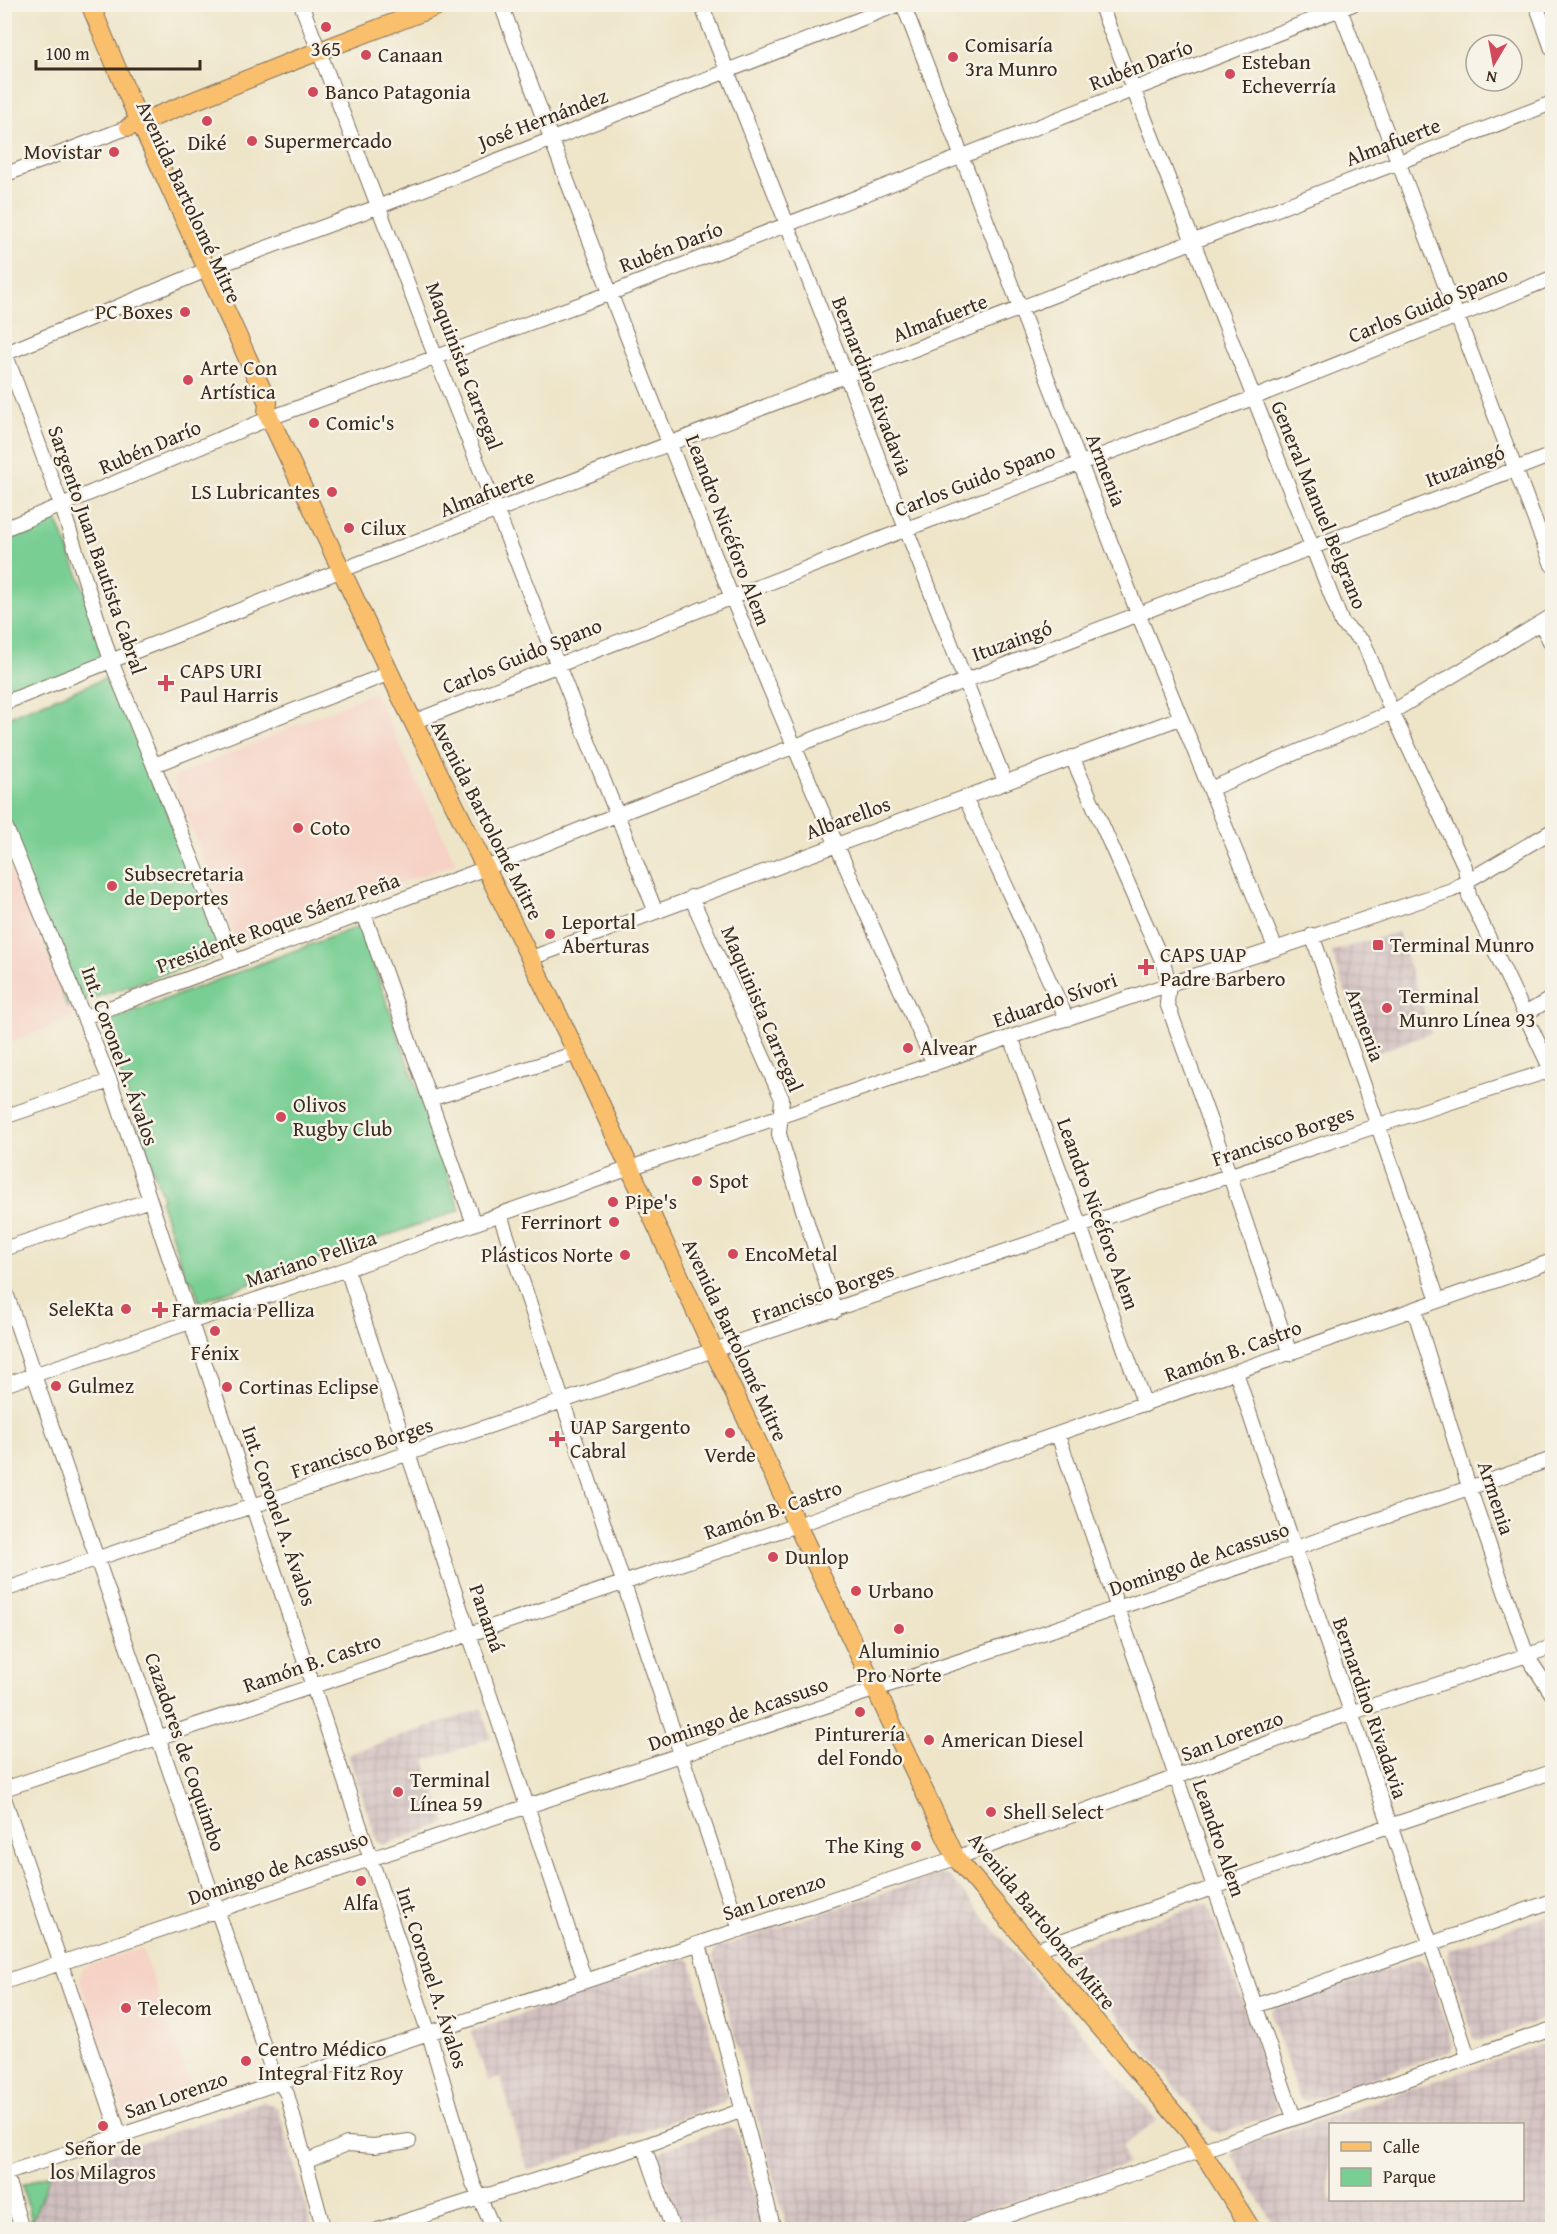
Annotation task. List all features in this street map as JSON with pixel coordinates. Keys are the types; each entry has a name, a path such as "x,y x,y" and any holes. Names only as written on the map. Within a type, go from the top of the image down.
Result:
{"main road":[{"name":"Avenida Bartolomé Mitre","path":"78,4 203,271 255,402 269,415 413,722 577,1053 714,1352 956,1858 1203,2150 1252,2229"},
{"name":"Avenida Bartolomé Mitre","path":"90,4 135,125"},
{"path":"135,125 443,4"}],"street":[{"name":"Maquinista Carregal","path":"301,4 380,206 436,358 655,910"},
{"name":"Leandro Nicéforo Alem","path":"501,4 550,138 730,597 834,845 934,1064"},
{"name":"Bernardino Rivadavia","path":"701,4 788,224 904,530 1005,782"},
{"name":"José Hernández","path":"5,352 203,271 380,206 550,138 901,4"},
{"name":"Armenia","path":"901,4 1139,616 1275,947"},
{"name":"General Manuel Belgrano","path":"1100,4 1342,623 1364,643 1392,712 1465,867 1469,896 1552,1073"},
{"name":"Rubén Darío","path":"4,530 62,507 269,415 436,358 611,293 1133,90 1339,7 1353,4"},
{"path":"1536,4 1552,49"},
{"path":"1339,7 1552,565"},
{"name":"Almafuerte","path":"4,703 342,570 1552,103"},
{"path":"4,175 135,125"},
{"name":"Carlos Guido Spano","path":"413,722 730,597 1253,398 1552,278"},
{"name":"Sargento Juan Bautista Cabral","path":"5,352 62,507 111,661 234,962"},
{"name":"Ituzaingó","path":"486,868 616,815 1139,616 1552,455"},
{"path":"1210,789 1392,712 1547,620 1552,645"},
{"path":"154,765 390,673"},
{"name":"Albarellos","path":"531,958 655,910 1180,718"},
{"path":"1072,757 1164,965 1169,984 1167,1003 1230,1176 1290,1353"},
{"path":"965,797 1067,1019"},
{"name":"Int. Coronel A. Ávalos","path":"4,823 86,1017 110,1082 429,2034 473,2183 494,2229"},
{"name":"Eduardo Sívori","path":"630,1168 1275,947 1467,884 1552,831"},
{"name":"Presidente Roque Sáenz Peña","path":"86,1017 486,868"},
{"name":"Maquinista Carregal","path":"692,897 782,1099 779,1134 835,1311"},
{"path":"364,914 474,1224"},
{"name":"Armenia","path":"1312,935 1438,1300"},
{"path":"1525,1014 1552,998"},
{"name":"Leandro Nicéforo Alem","path":"1011,1037 1145,1405"},
{"path":"430,1099 577,1053"},
{"name":"Francisco Borges","path":"4,1590 714,1352 1379,1125 1542,1073 1552,1073"},
{"path":"4,1117 110,1082"},
{"name":"Mariano Pelliza","path":"4,1385 347,1269 630,1168"},
{"path":"4,1249 150,1200"},
{"path":"500,1215 740,1930"},
{"name":"Ramón B. Castro","path":"4,1789 159,1739 313,1684 622,1583 1145,1405 1552,1261"},
{"name":"Panamá","path":"347,1269 585,1981"},
{"name":"Cazadores de Coquimbo","path":"4,1287 36,1375 217,1911 278,2082 286,2094 324,2229"},
{"name":"Armenia","path":"1413,1309 1469,1487 1527,1656 1552,1694"},
{"name":"Bernardino Rivadavia","path":"1236,1372 1293,1549 1431,1942 1468,2057"},
{"name":"Leandro Alem","path":"1058,1434 1294,2118"},
{"name":"Domingo de Acassuso","path":"4,1982 877,1690 1552,1459"},
{"name":"San Lorenzo","path":"5,2172 429,2034 956,1858 1177,1779 1350,1713 1552,1647"},
{"path":"1035,1950 1389,1826 1552,1772"},
{"path":"4,1798 120,2136"},
{"path":"1255,2006 1552,1901"},
{"path":"699,1944 774,2229"},
{"path":"964,2229 986,2226 1552,2029"},
{"path":"378,2229 644,2146 743,2110"},
{"path":"305,2162 347,2144 374,2146 409,2141"},
{"path":"644,2146 673,2229"},
{"path":"5,2172 22,2229"}],"shaded area":[{"path":"374,692 456,863 237,943 172,778"},
{"path":"4,856 75,1016 5,1045 4,1045"},
{"name":"Terminal Munro Línea 93","path":"1398,932 1431,1033 1368,1056 1332,954 1333,951"},
{"name":"Terminal Línea 59","path":"482,1709 491,1738 425,1761 446,1823 383,1845 377,1841 348,1754"},
{"path":"940,1874 950,1877 1157,2121 1122,2147 1127,2164 933,2229 787,2229 713,1955 716,1948"},
{"path":"1203,1904 1209,1906 1278,2107 1274,2114 1220,2133 1211,2130 1067,1955 1068,1950"},
{"path":"1552,1914 1552,2016 1481,2041 1474,2038 1447,1954 1450,1949"},
{"name":"Telecom","path":"142,1948 195,2099 133,2120 126,2117 79,1978 83,1968"},
{"path":"685,1958 691,1961 727,2097 724,2103 527,2171 501,2078 488,2081 471,2031"},
{"path":"1419,1959 1427,1966 1453,2046 1451,2051 1305,2101 1299,2098 1271,2015 1274,2008"},
{"path":"1552,2041 1552,2229 1277,2229 1232,2155 1235,2149"},
{"path":"263,2101 278,2108 312,2229 41,2230 32,2222 50,2174"},
{"path":"729,2126 736,2130 764,2229 683,2229 658,2157 662,2150"}],"green space":[{"path":"56,518 111,658 5,699 5,538"},
{"name":"Subsecretaria de Deportes","path":"114,675 223,954 67,1007 5,819 5,718"},
{"name":"Olivos Rugby Club","path":"360,926 460,1210 199,1302 192,1280 187,1281 160,1200 163,1198 103,1023"},
{"path":"50,2174 32,2222 22,2185"}],"place":[{"name":"365","path":"326,27"},
{"name":"Canaan","path":"366,55"},
{"name":"Comisaría 3ra Munro","path":"953,57"},
{"name":"Esteban Echeverría","path":"1230,74"},
{"name":"Banco Patagonia","path":"313,92"},
{"name":"Diké","path":"207,121"},
{"name":"Supermercado","path":"252,141"},
{"name":"Movistar","path":"114,152"},
{"name":"PC Boxes","path":"185,312"},
{"name":"Arte Con Artística","path":"188,380"},
{"name":"Comic's","path":"314,423"},
{"name":"LS Lubricantes","path":"332,492"},
{"name":"Cilux","path":"349,528"},
{"name":"CAPS URI Paul Harris","path":"166,683"},
{"name":"Coto","path":"298,828"},
{"name":"Subsecretaria de Deportes","path":"112,886"},
{"name":"Leportal Aberturas","path":"550,934"},
{"name":"Terminal Munro","path":"1378,945"},
{"name":"CAPS UAP Padre Barbero","path":"1146,967"},
{"name":"Terminal Munro Línea 93","path":"1387,1008"},
{"name":"Alvear","path":"908,1048"},
{"name":"Olivos Rugby Club","path":"281,1117"},
{"name":"Spot","path":"697,1181"},
{"name":"Pipe's","path":"613,1202"},
{"name":"Ferrinort","path":"614,1222"},
{"name":"EncoMetal","path":"733,1254"},
{"name":"Plásticos Norte","path":"625,1255"},
{"name":"SeleKta","path":"126,1309"},
{"name":"Farmacia Pelliza","path":"160,1310"},
{"name":"Fénix","path":"215,1331"},
{"name":"Gulmez","path":"56,1386"},
{"name":"Cortinas Eclipse","path":"227,1387"},
{"name":"Verde","path":"730,1433"},
{"name":"UAP Sargento Cabral","path":"557,1439"},
{"name":"Dunlop","path":"773,1557"},
{"name":"Urbano","path":"856,1591"},
{"name":"Aluminio Pro Norte","path":"899,1629"},
{"name":"Pinturería del Fondo","path":"860,1712"},
{"name":"American Diesel","path":"929,1740"},
{"name":"Terminal Línea 59","path":"398,1792"},
{"name":"Shell Select","path":"991,1812"},
{"name":"The King","path":"916,1846"},
{"name":"Alfa","path":"361,1881"},
{"name":"Telecom","path":"126,2008"},
{"name":"Centro Médico Integral Fitz Roy","path":"246,2061"},
{"name":"Señor de los Milagros","path":"103,2126"}]}
